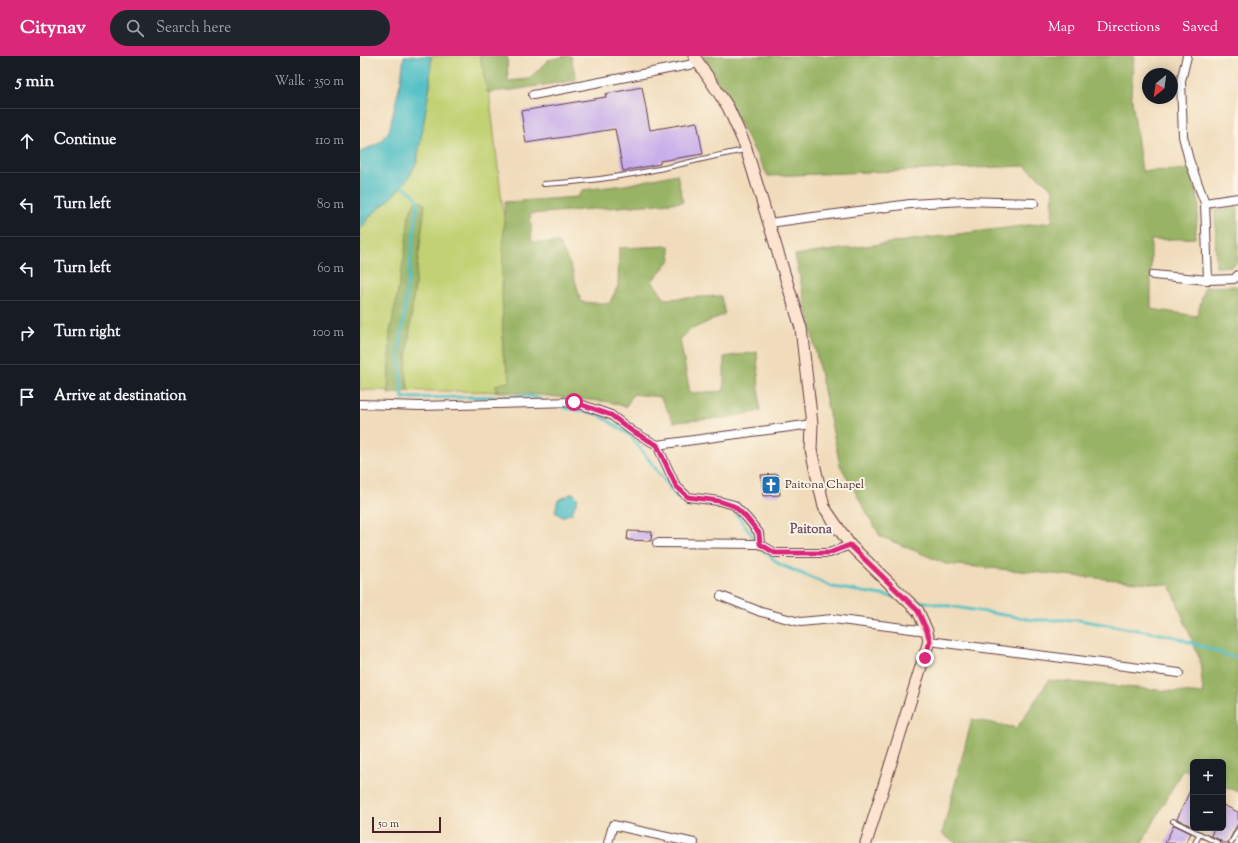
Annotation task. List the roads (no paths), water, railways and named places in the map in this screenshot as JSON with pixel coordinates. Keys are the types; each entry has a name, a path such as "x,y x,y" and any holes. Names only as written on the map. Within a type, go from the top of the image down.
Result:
{"street":[{"path":"1187,56 1181,81 1183,136 1205,203 1208,280"},
{"path":"533,95 696,60 728,107 746,150 801,328 812,424 811,450 824,507 850,545 918,611 928,636 866,843"},
{"path":"1205,203 1238,198"},
{"path":"769,223 910,204 965,201 1034,203"},
{"path":"1153,275 1208,280 1234,279 1238,276"},
{"path":"360,404 420,406 574,402 611,415 632,431 657,445 676,486 688,497 719,501 734,506 746,517 759,533 760,544"},
{"path":"657,445 812,424"},
{"path":"657,543 760,544 775,553 829,553 850,545"},
{"path":"721,596 761,612 800,622 833,619 928,636 1178,673"},
{"path":"608,843 613,825 694,843"}],"lane":[{"path":"544,184 575,182 620,176 660,169 725,153 746,150"},
{"path":"1173,821 1218,843"},
{"path":"1232,843 1238,830"},
{"path":"1195,843 1200,834"}],"water":[{"path":"404,56 431,56 430,85 417,161 408,179 390,199 368,218 360,231 360,152 379,143 389,131 401,80"},
{"path":"573,493 578,498 572,513 562,517 555,512 558,500"}],"waterway":[{"path":"399,183 401,186 413,193 418,201 399,354 403,398 529,396 542,400"},
{"path":"557,405 598,414 631,436 677,497 687,499"},
{"path":"710,504 732,508 757,542"},
{"path":"762,549 779,564 833,587 900,598"},
{"path":"913,600 1033,620 1079,620 1172,636 1238,659"}],"place":[{"name":"Paitona Chapel","path":"771,485"}],"district":[{"name":"Paitona","path":"811,530"}]}
